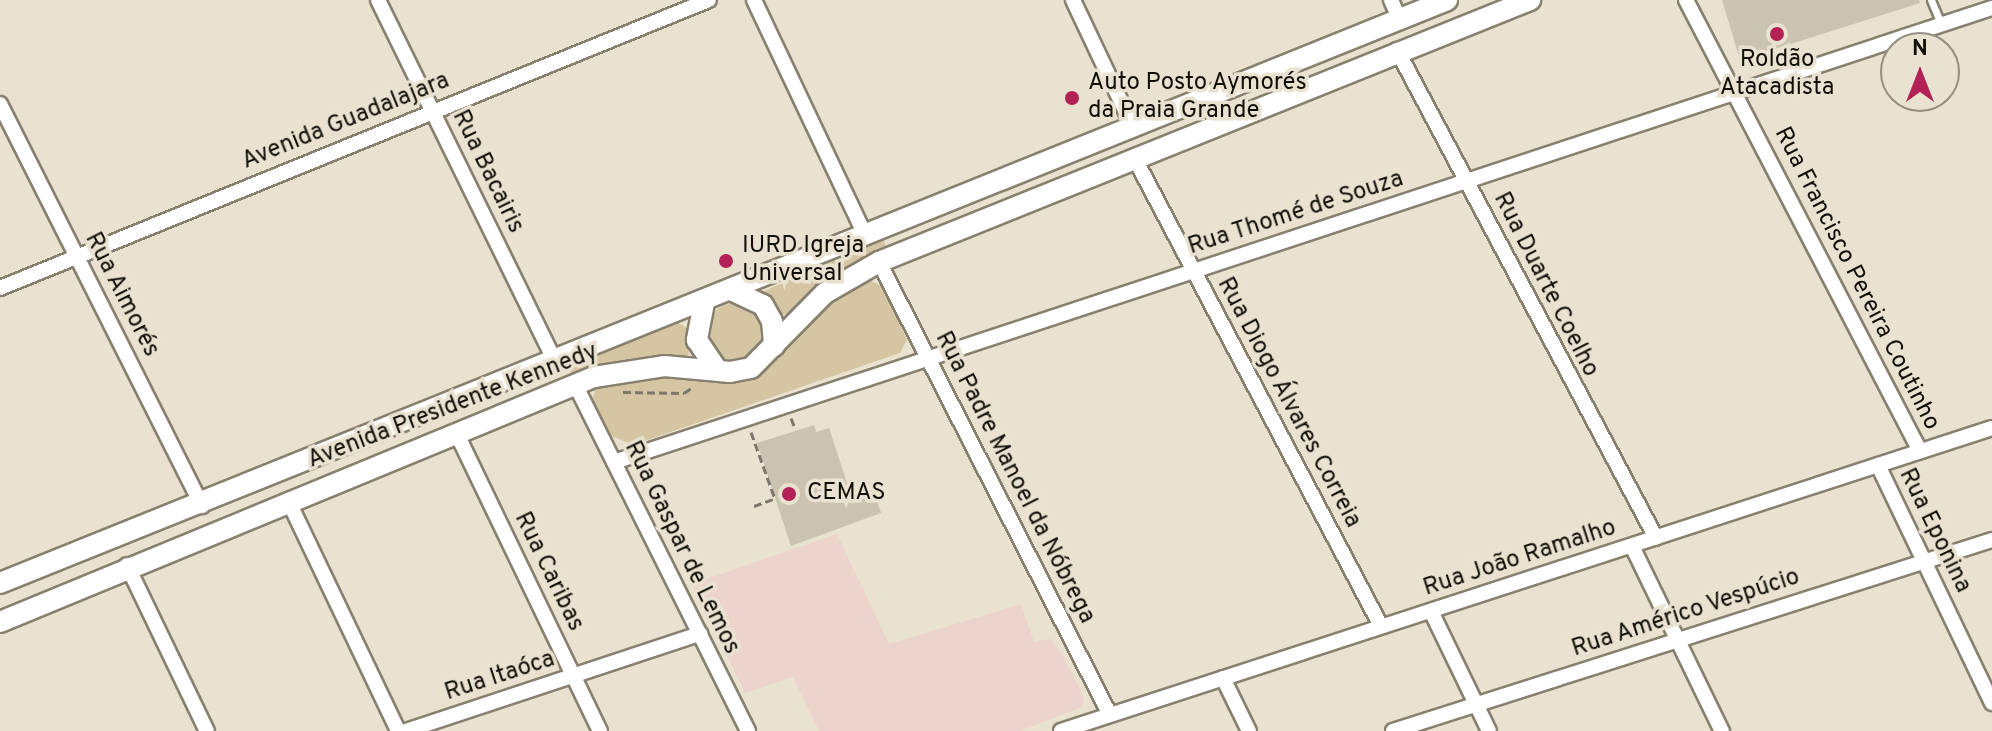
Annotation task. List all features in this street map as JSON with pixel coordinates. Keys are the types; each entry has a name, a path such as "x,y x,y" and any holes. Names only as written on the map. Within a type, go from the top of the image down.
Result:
{"main road":[{"name":"Avenida Presidente Kennedy","path":"0,583 202,506 1447,0"},
{"name":"Avenida Presidente Kennedy","path":"0,622 127,565 575,384 635,368 751,368 825,293 879,262 1397,50 1530,0"},
{"path":"733,291 763,305 772,321 774,346"},
{"path":"704,303 697,340 717,370"},
{"path":"0,598 32,572"}],"street":[{"name":"Rua Bacairis","path":"378,0 556,363"},
{"name":"Avenida Guadalajara","path":"0,288 709,0"},
{"path":"754,0 866,237"},
{"path":"1073,0 1133,127"},
{"path":"1391,0 1400,20"},
{"name":"Rua Francisco Pereira Coutinho","path":"1686,0 1920,451"},
{"name":"Rua Thomé de Souza","path":"614,462 925,356 1468,183 1992,8"},
{"name":"Rua Duarte Coelho","path":"1397,50 1656,538"},
{"name":"Rua Aimorés","path":"0,104 202,506"},
{"name":"Rua Diogo Álvares Correia","path":"1134,157 1381,626"},
{"name":"Rua Padre Manoel da Nóbrega","path":"879,262 1110,715"},
{"name":"Rua Gaspar de Lemos","path":"575,384 748,731"},
{"name":"Rua João Ramalho","path":"1061,731 1992,428"},
{"name":"Rua Caribas","path":"456,432 600,731"},
{"name":"Rua Eponina","path":"1878,465 1992,703"},
{"path":"288,500 398,731"},
{"name":"Rua Américo Vespúcio","path":"1393,731 1992,540"},
{"path":"1632,546 1722,731"},
{"path":"127,565 207,731"},
{"path":"1431,611 1489,731"},
{"name":"Rua Itaóca","path":"406,731 700,634"},
{"path":"1223,678 1249,731"}],"lane":[{"path":"1931,0 1941,23"}],"path":[{"path":"746,417 774,499 754,506"}],"shaded area":[{"path":"883,239 887,249 845,270 789,314 779,314 760,293"},
{"path":"865,278 882,286 907,340 900,353 633,445 609,435 592,399 597,386 633,377 758,374 791,336"},
{"path":"735,303 756,311 764,332 756,353 735,361 714,353 706,332 714,311"},
{"path":"677,322 687,328 689,358 621,362 572,376 568,367"},
{"path":"837,534 889,644 1021,604 1034,642 1051,639 1060,651 1084,697 1082,707 1020,731 819,731 793,677 745,693 726,653 731,648 717,606 704,608 692,584"}],"building":[{"name":"Roldão Atacadista","path":"1722,0 1919,0 1920,3 1740,60"},
{"path":"814,425 816,432 829,428 851,495 873,488 881,513 791,546 757,443"}],"place":[{"name":"Roldão Atacadista","path":"1777,34"},
{"name":"Auto Posto Aymorés da Praia Grande","path":"1072,98"},
{"name":"IURD Igreja Universal","path":"726,261"},
{"name":"CEMAS","path":"789,494"}]}
